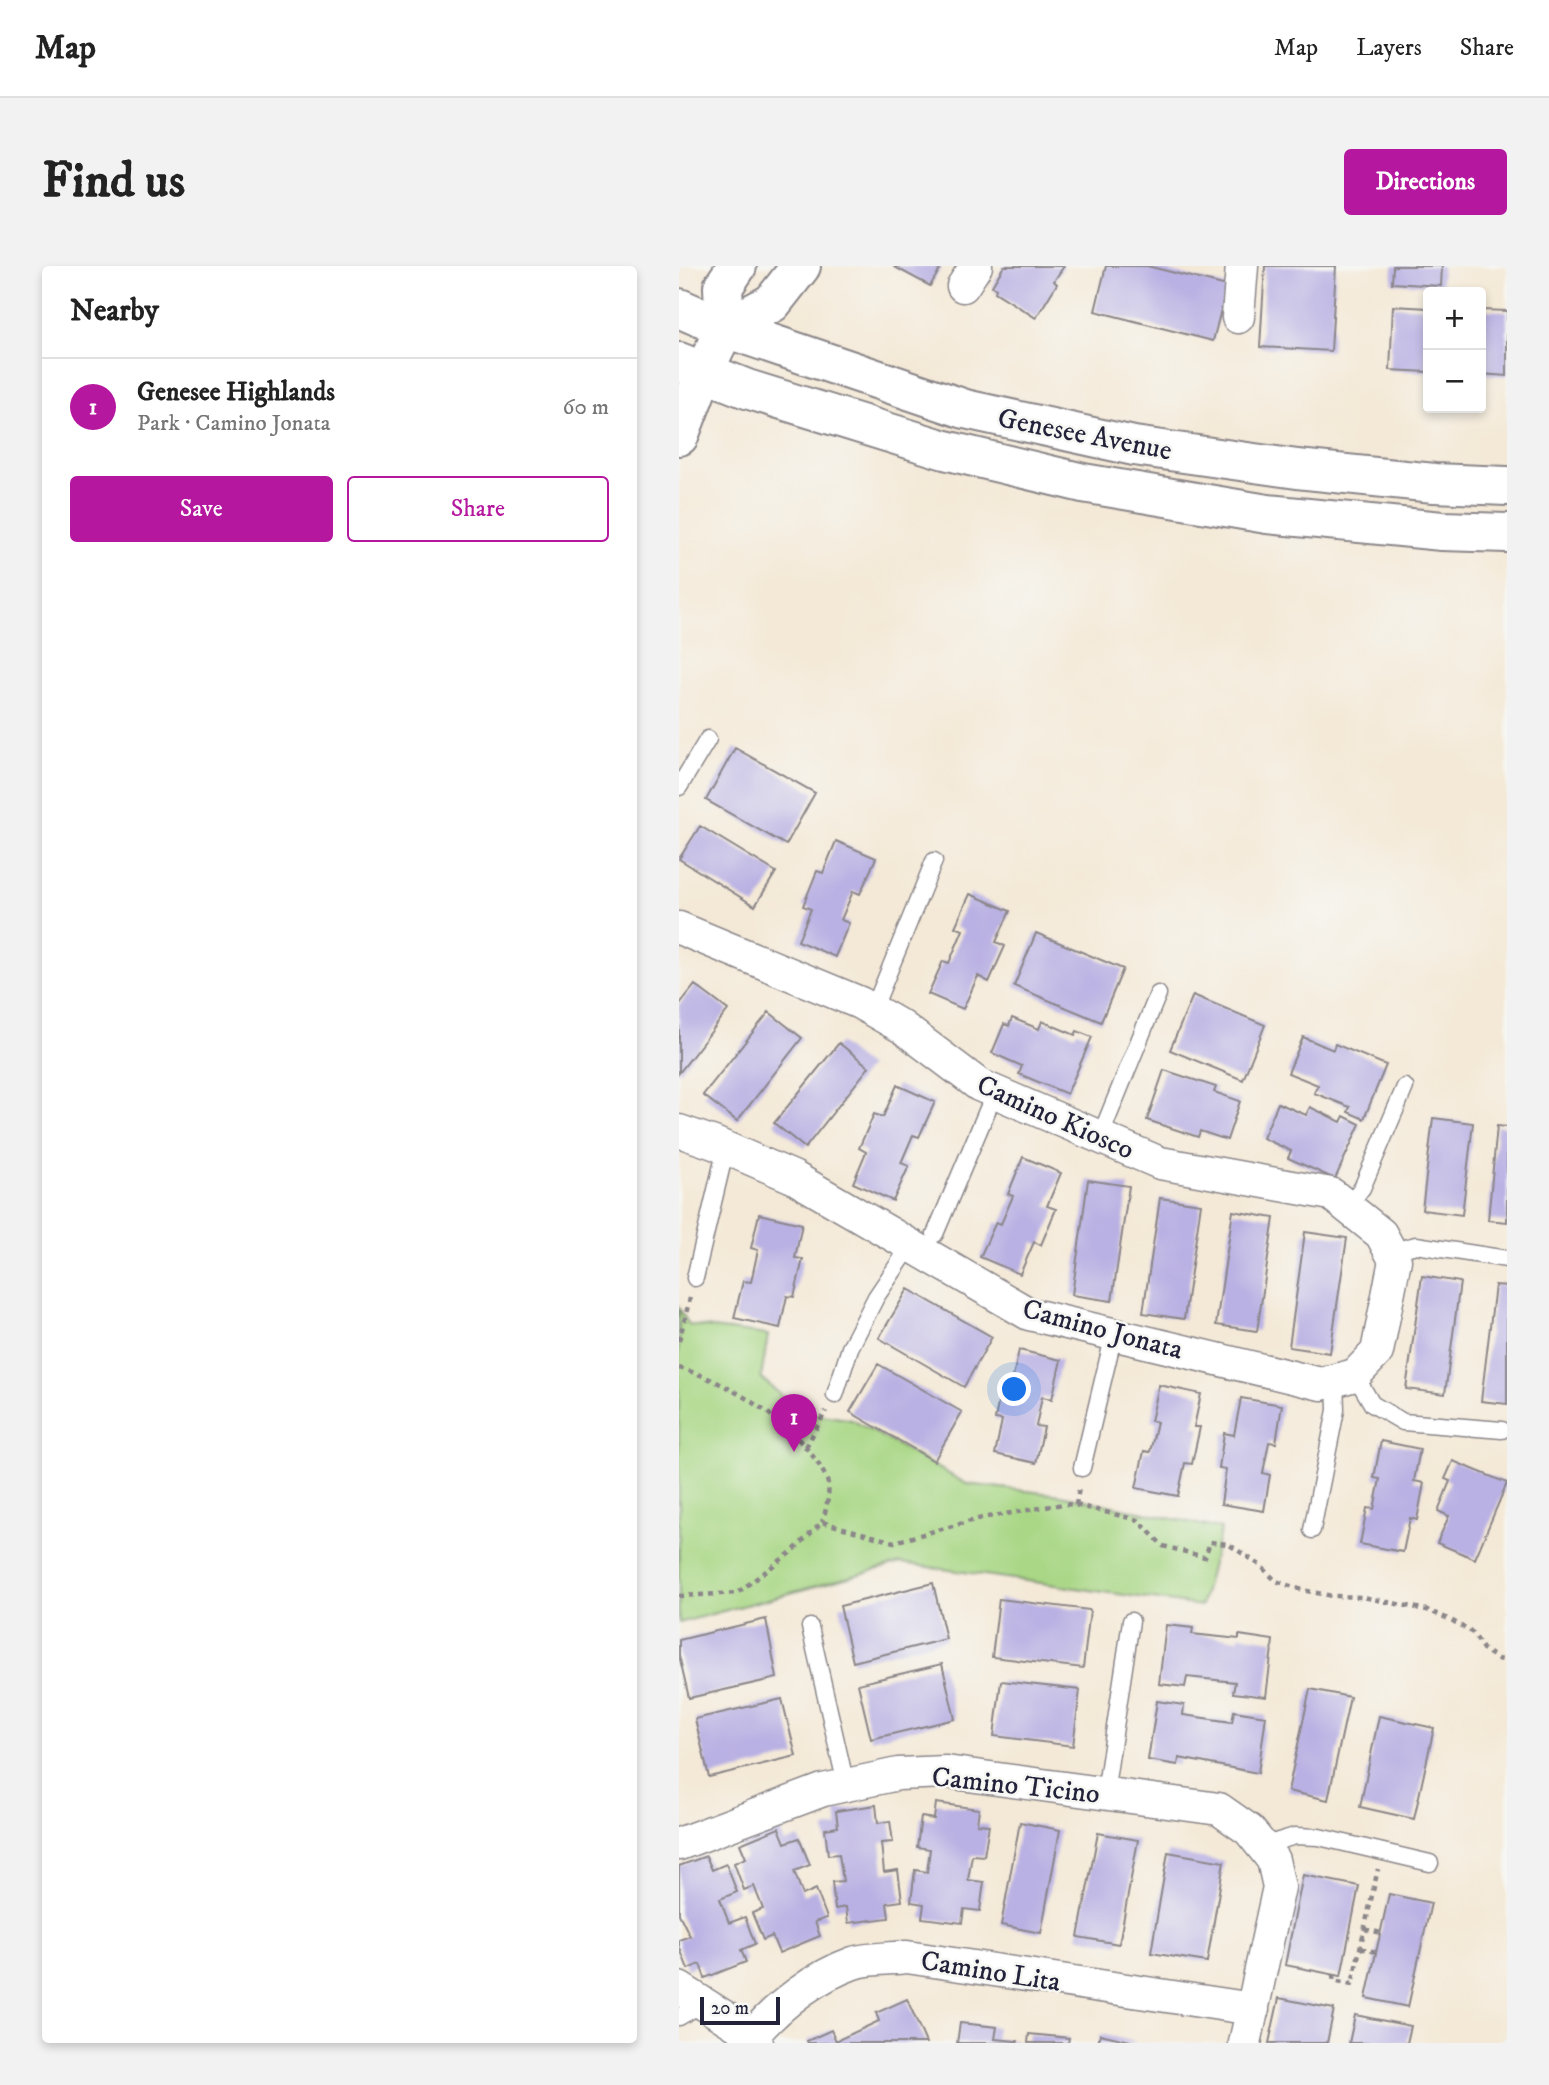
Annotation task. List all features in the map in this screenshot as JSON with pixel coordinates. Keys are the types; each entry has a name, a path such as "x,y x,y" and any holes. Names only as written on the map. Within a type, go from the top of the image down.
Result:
{"main road":[{"path":"725,328 723,287 737,266"},
{"path":"679,436 691,367 725,328 772,303 801,266"},
{"name":"Genesee Avenue","path":"679,308 725,328 965,409 1133,446 1297,469 1434,483 1507,485"},
{"name":"Genesee Avenue","path":"691,367 747,389 945,450 1083,483 1268,514 1442,531 1507,533"}],"street":[{"path":"1238,317 1242,266"},
{"name":"Camino Kiosco","path":"679,928 873,1010 902,1027 979,1086 1160,1163 1331,1194 1381,1234 1392,1256"},
{"name":"Camino Jonata","path":"679,1130 793,1177 923,1240 1030,1314 1321,1384 1345,1377"},
{"path":"1345,1377 1377,1352 1392,1256"},
{"name":"Camino Ticino","path":"679,1844 823,1790 898,1774 946,1772 1219,1809 1249,1830 1262,1846"},
{"path":"1245,2043 1279,1887 1273,1860 1262,1846"},
{"name":"Camino Lita","path":"755,2039 765,2021 802,1990 855,1962 907,1957 1253,2009"},
{"path":"687,2003 755,2039"}],"lane":[{"path":"679,787 708,739"},
{"path":"873,1010 934,861"},
{"path":"1100,1137 1158,994"},
{"path":"1347,1207 1362,1188 1405,1087"},
{"path":"835,1395 850,1348 876,1297 923,1240 995,1092"},
{"path":"695,1278 726,1148"},
{"path":"1392,1256 1416,1245 1507,1259"},
{"path":"1082,1468 1114,1334"},
{"path":"1312,1530 1345,1377 1372,1404 1403,1422 1502,1430"},
{"path":"1105,1793 1131,1621"},
{"path":"810,1627 846,1785"},
{"path":"1262,1846 1296,1836 1319,1837 1430,1863"}],"path":[{"path":"679,1341 695,1278"},
{"path":"679,1368 703,1374 768,1413 806,1447 828,1482 826,1510 822,1522 795,1550 737,1593 679,1595"},
{"path":"806,1447 835,1395"},
{"path":"822,1522 894,1542 982,1518 1063,1504 1076,1505 1138,1520 1163,1546 1205,1557 1209,1542 1228,1544 1260,1565 1276,1581 1302,1590 1332,1596 1373,1599 1427,1610 1473,1633 1483,1649 1498,1659 1507,1661"},
{"path":"1334,1975 1333,1980 1352,1984 1383,1852"},
{"path":"1365,1929 1381,1933"},
{"path":"1361,1948 1376,1952"}],"green space":[{"path":"679,1308 689,1325 768,1335 761,1378 800,1411 852,1420 967,1484 1061,1495 1221,1529 1201,1606 901,1563 679,1623"}],"building":[{"path":"893,266 942,266 930,286"},
{"path":"1004,266 1064,266 1054,281 1057,284 1036,318 995,292 996,289 992,286"},
{"path":"1106,266 1147,266 1227,286 1213,341 1095,311"},
{"path":"1265,266 1336,266 1331,351 1260,347"},
{"path":"1393,266 1442,266 1441,286 1392,283"},
{"path":"1393,306 1423,308 1423,372 1390,370"},
{"path":"1486,310 1507,311 1507,376 1486,374"},
{"path":"735,748 815,793 786,845 706,800"},
{"path":"700,826 776,872 755,906 679,859"},
{"path":"836,841 876,858 860,894 853,891 841,920 849,923 835,957 798,941 811,909 803,906 817,871 823,873"},
{"path":"970,894 1010,911 996,942 1005,946 989,982 978,976 963,1009 928,994 943,961 949,963 963,930 955,927"},
{"path":"1036,933 1123,969 1101,1022 1014,986"},
{"path":"695,985 728,1010 679,1073 679,1005"},
{"path":"1193,995 1265,1025 1243,1080 1170,1050"},
{"path":"769,1012 802,1038 737,1121 703,1095"},
{"path":"1012,1018 1039,1029 1042,1021 1075,1035 1077,1031 1092,1037 1067,1094 1019,1074 1022,1066 992,1053 1004,1024 1009,1026"},
{"path":"1303,1037 1333,1050 1335,1044 1386,1065 1364,1119 1348,1112 1350,1107 1314,1093 1318,1085 1288,1073"},
{"path":"839,1043 869,1067 805,1148 774,1123"},
{"path":"1164,1070 1216,1087 1214,1092 1240,1101 1227,1140 1200,1131 1198,1137 1147,1120"},
{"path":"897,1085 935,1102 919,1137 913,1135 901,1163 909,1166 893,1201 853,1183 866,1152 859,1148 874,1114 883,1117"},
{"path":"1278,1103 1306,1115 1310,1107 1341,1122 1344,1116 1360,1124 1335,1179 1288,1158 1291,1151 1263,1138"},
{"path":"1433,1118 1473,1123 1462,1215 1422,1210"},
{"path":"1497,1126 1507,1127 1507,1222 1488,1220"},
{"path":"1023,1157 1061,1173 1047,1206 1056,1209 1041,1245 1034,1242 1020,1274 980,1257 996,1222 1001,1224 1013,1196 1008,1194"},
{"path":"1088,1180 1129,1186 1112,1301 1072,1295"},
{"path":"1160,1198 1201,1204 1184,1319 1143,1313"},
{"path":"1233,1211 1274,1218 1257,1331 1216,1325"},
{"path":"759,1214 802,1224 795,1258 803,1259 794,1297 787,1296 780,1328 734,1318 743,1281 751,1282 758,1250 751,1248"},
{"path":"1305,1232 1347,1238 1330,1353 1289,1347"},
{"path":"1422,1276 1460,1282 1445,1394 1406,1389"},
{"path":"1495,1285 1507,1286 1507,1404 1481,1401"},
{"path":"908,1289 992,1337 964,1387 879,1338"},
{"path":"1019,1350 1061,1360 1052,1399 1042,1397 1036,1426 1044,1427 1036,1463 995,1454 1002,1420 995,1419 1002,1384 1011,1386"},
{"path":"878,1364 962,1412 934,1461 850,1412"},
{"path":"1159,1385 1201,1394 1194,1427 1200,1427 1192,1464 1185,1463 1178,1496 1136,1488 1144,1451 1150,1452 1157,1422 1151,1421"},
{"path":"1241,1398 1282,1405 1276,1443 1269,1442 1263,1473 1270,1475 1264,1511 1221,1504 1226,1469 1219,1468 1224,1433 1234,1435"},
{"path":"1381,1441 1420,1449 1414,1481 1424,1483 1417,1520 1410,1518 1403,1552 1360,1544 1367,1508 1374,1509 1380,1479 1374,1478"},
{"path":"1453,1461 1507,1483 1475,1559 1437,1543 1449,1516 1438,1511 1450,1481 1445,1479"},
{"path":"933,1583 946,1639 853,1662 840,1606"},
{"path":"999,1599 1090,1610 1083,1668 992,1657"},
{"path":"766,1619 777,1678 689,1698 679,1655 679,1640"},
{"path":"1166,1625 1193,1628 1192,1634 1239,1639 1239,1635 1273,1640 1266,1697 1233,1693 1235,1682 1187,1677 1185,1687 1159,1684"},
{"path":"942,1664 955,1719 871,1739 858,1684"},
{"path":"1001,1681 1080,1690 1073,1746 994,1736"},
{"path":"1310,1689 1350,1697 1328,1800 1288,1791"},
{"path":"782,1699 796,1756 709,1777 695,1719"},
{"path":"1157,1701 1184,1705 1183,1715 1232,1722 1234,1711 1266,1716 1258,1773 1179,1758 1178,1765 1148,1760"},
{"path":"1379,1716 1434,1728 1414,1819 1360,1807"},
{"path":"936,1803 979,1809 977,1824 989,1825 984,1856 972,1855 968,1880 984,1882 980,1911 964,1909 962,1923 922,1918 924,1904 911,1902 915,1870 927,1872 930,1849 917,1847 921,1817 934,1819"},
{"path":"876,1805 878,1823 890,1821 893,1842 881,1843 884,1872 898,1870 902,1901 887,1903 889,1918 848,1923 846,1907 835,1909 832,1882 843,1881 839,1854 828,1855 825,1829 838,1827 836,1811"},
{"path":"1020,1822 1060,1830 1041,1933 1001,1925"},
{"path":"779,1828 785,1843 799,1838 810,1865 794,1871 803,1895 816,1889 827,1918 815,1922 820,1936 779,1953 772,1936 763,1940 752,1913 763,1909 754,1886 744,1890 734,1863 746,1858 740,1844"},
{"path":"1098,1833 1138,1840 1119,1944 1078,1937"},
{"path":"1168,1852 1224,1862 1207,1962 1151,1953"},
{"path":"706,1856 712,1870 726,1864 737,1892 720,1899 729,1923 745,1917 755,1944 741,1950 746,1962 705,1978 700,1964 688,1969 679,1946 679,1940 690,1936 679,1914 679,1866"},
{"path":"1303,1875 1359,1886 1341,1976 1285,1965"},
{"path":"1389,1894 1431,1903 1408,2007 1366,1998"},
{"path":"1279,1998 1334,2009 1327,2043 1269,2043"},
{"path":"907,1999 926,2043 807,2041 831,2030 836,2041 879,2021 876,2013"},
{"path":"1355,2015 1411,2026 1407,2043 1349,2043"},
{"path":"960,2023 997,2027 995,2039 1018,2041 957,2043"},
{"path":"1029,2034 1069,2038 1068,2043 1028,2043"},
{"path":"1100,2034 1135,2042 1135,2043 1098,2043"}],"place":[{"name":"Genesee Highlands","path":"794,1452"}]}
